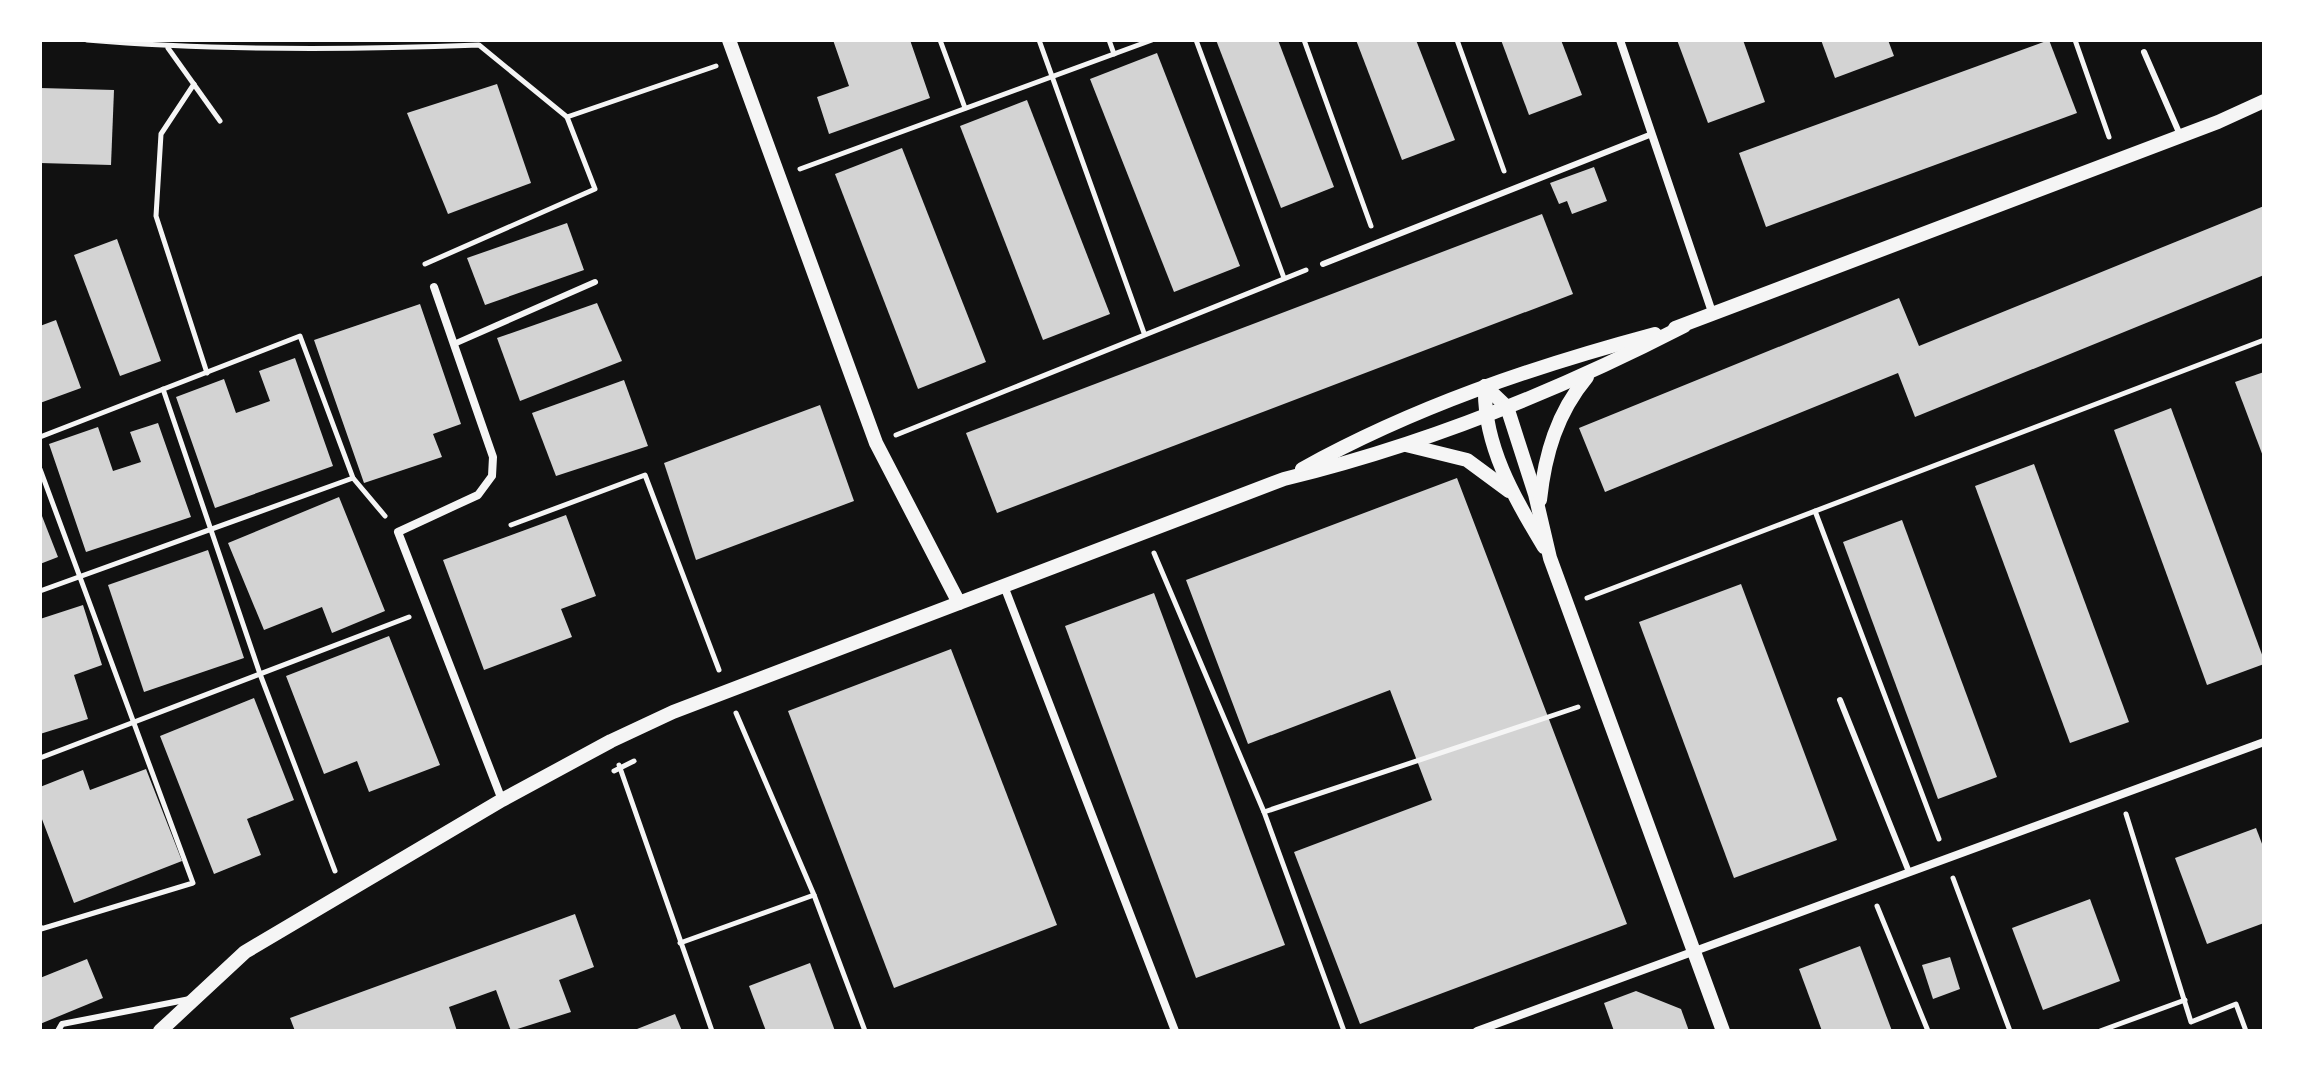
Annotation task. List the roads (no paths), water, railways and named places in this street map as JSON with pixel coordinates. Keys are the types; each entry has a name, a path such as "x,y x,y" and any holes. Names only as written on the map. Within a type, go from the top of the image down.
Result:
{"street":[{"path":"729,40 876,443 959,603"},
{"path":"1620,40 1713,315"},
{"path":"1284,479 1364,435 1485,386 1552,362 1684,326 2181,137 2264,101"},
{"path":"434,287 493,457 492,476 478,495 398,532 502,800"},
{"path":"160,1031 245,952 502,800 611,741 727,691 1284,479 1406,445 1484,416 1591,373 1684,326"},
{"path":"1539,509 1543,468 1555,429 1573,394 1591,373"},
{"path":"1485,386 1507,407 1539,509 1550,558 1723,1031"},
{"path":"1485,386 1484,416 1517,500 1550,558"},
{"path":"1406,445 1467,460 1486,470 1517,500"},
{"path":"1004,586 1175,1031"},
{"path":"1477,1031 2264,742"}],"lane":[{"path":"2144,52 2181,137"},
{"path":"1323,264 1652,134"},
{"path":"454,344 595,282"},
{"path":"1840,700 1909,872"},
{"path":"58,1031 62,1024 194,998"}]}
